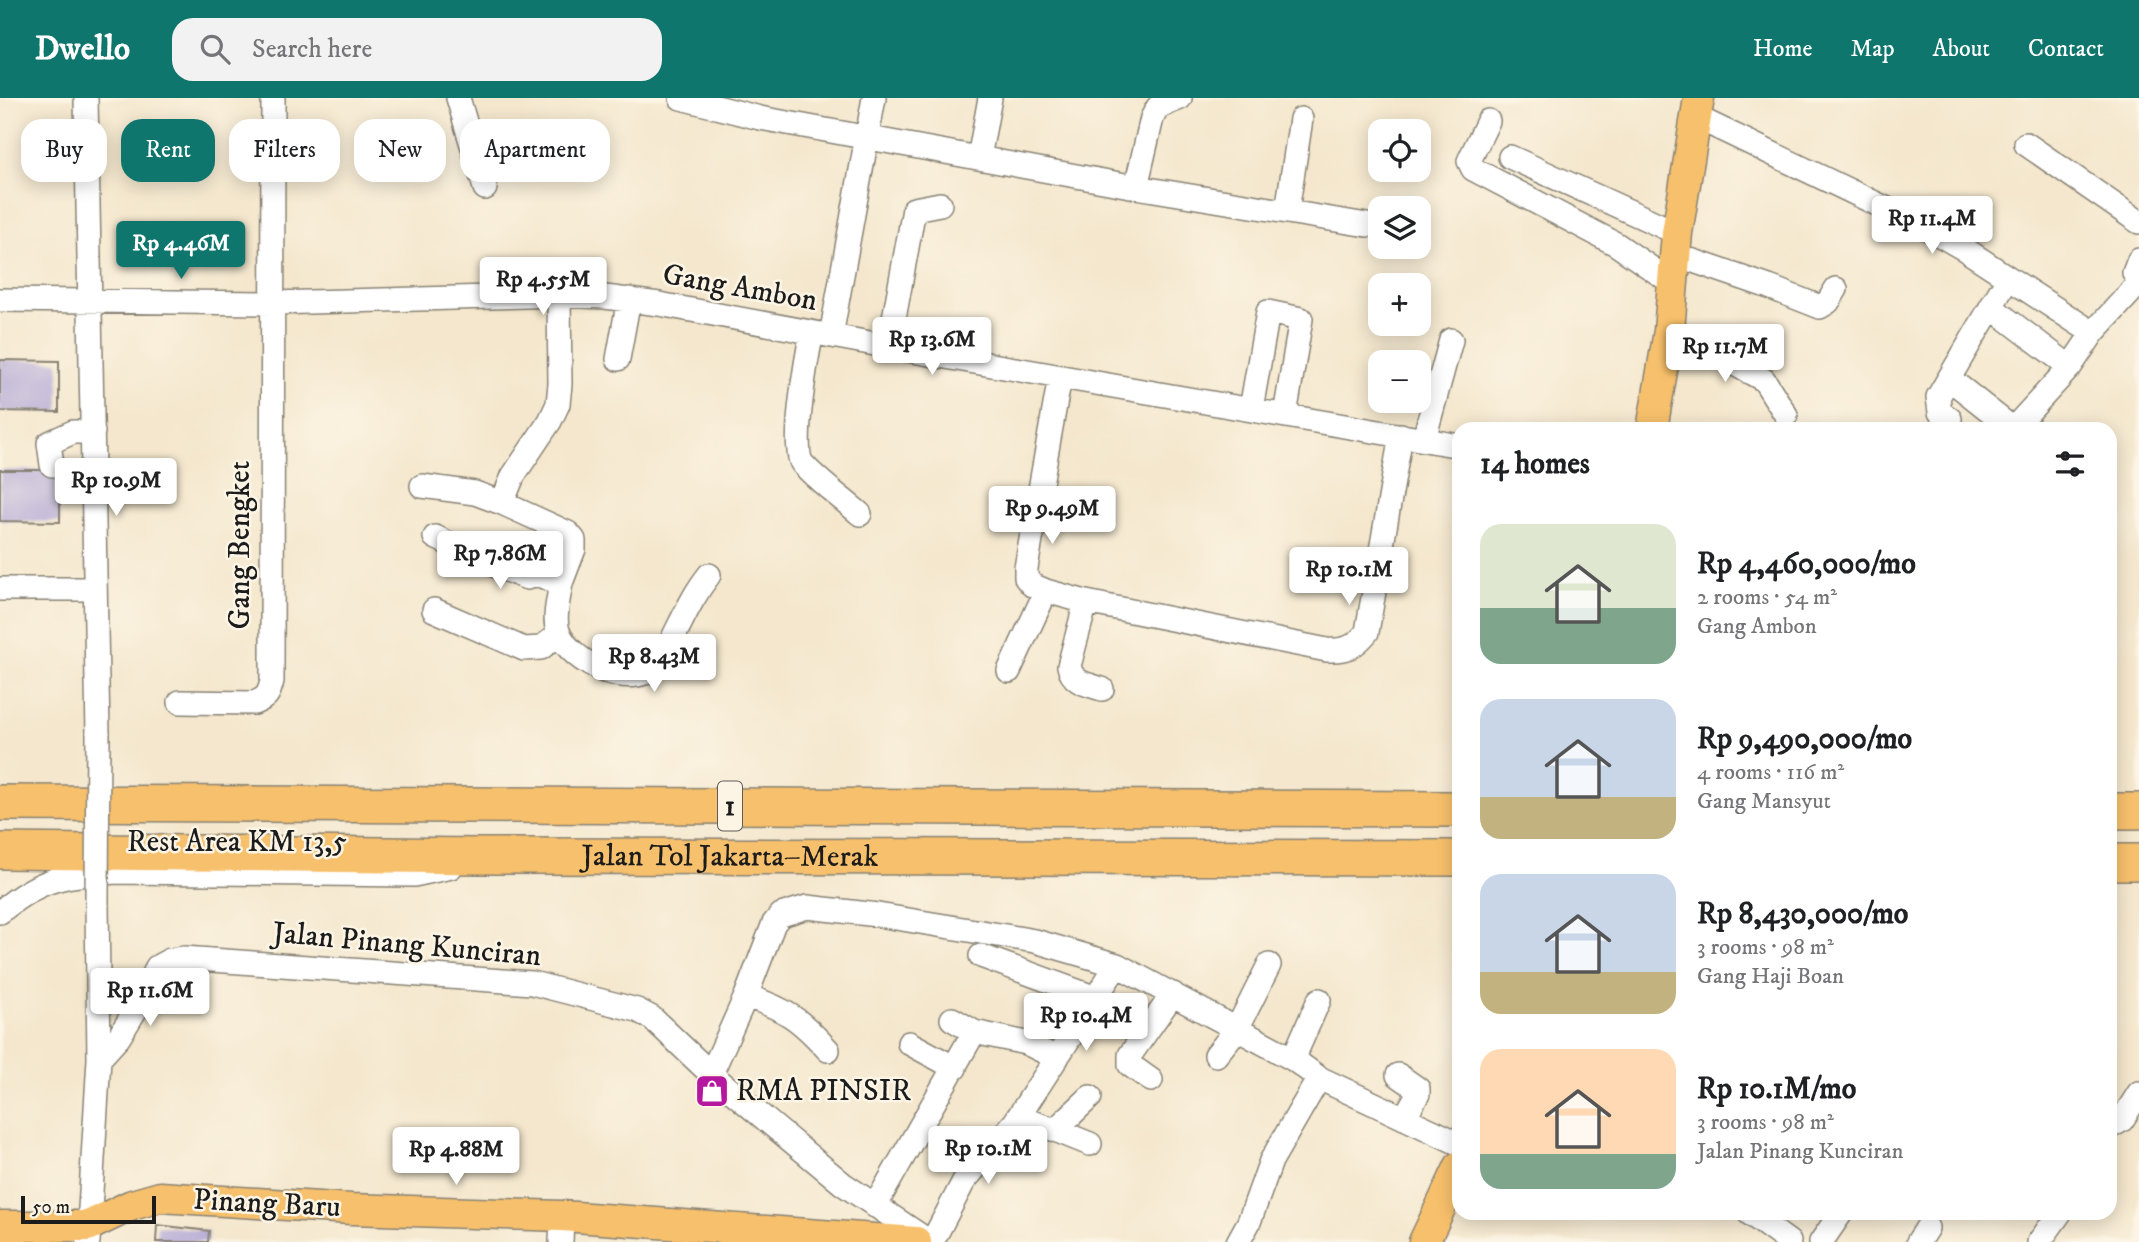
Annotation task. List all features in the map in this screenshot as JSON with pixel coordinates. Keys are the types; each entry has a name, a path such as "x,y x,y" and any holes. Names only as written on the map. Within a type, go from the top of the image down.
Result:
{"highway":[{"name":"Jalan Tol Jakarta–Merak","path":"0,803 1452,809"},
{"path":"2117,811 2139,811"},
{"name":"Jalan Tol Jakarta–Merak","path":"0,851 480,856 1452,858"},
{"path":"2117,862 2139,862"}],"main road":[{"path":"1654,422 1669,331 1676,257 1697,108"},
{"path":"1424,1242 1452,1183"},
{"name":"Pinang Baru","path":"0,1226 88,1234 132,1205 160,1198 351,1209 561,1229 916,1242"}],"street":[{"path":"86,98 98,734 99,1059 88,1234"},
{"path":"273,98 273,303"},
{"path":"458,98 485,188"},
{"path":"681,98 744,115 1136,187 1367,225"},
{"path":"860,514 801,462 797,447 799,425 822,335 874,98"},
{"path":"979,158 990,98"},
{"path":"1136,187 1152,118 1158,107 1180,98"},
{"path":"1697,108 1931,230 2093,333"},
{"path":"1287,211 1301,119"},
{"path":"1488,121 1469,161 1474,169 1616,244 1676,257 1769,287 1820,307 1828,302 1836,289"},
{"path":"2026,144 2139,222"},
{"path":"1510,157 1676,257"},
{"path":"888,346 914,209 940,204"},
{"path":"2019,422 2070,367 2093,333 2139,283 2134,273 2139,260"},
{"path":"1950,419 1940,412 1938,397 1951,380 2008,278"},
{"path":"502,503 513,476 546,428 558,404 559,295"},
{"name":"Gang Ambon","path":"0,300 273,303 559,295 629,299 1452,444"},
{"path":"618,359 629,299"},
{"name":"Gang Bengket","path":"180,702 254,703 265,699 270,692 273,303"},
{"path":"1991,307 2070,367"},
{"path":"1251,409 1268,312 1301,318 1285,415"},
{"path":"1669,331 1764,380 1786,415"},
{"path":"1424,439 1451,340"},
{"path":"1060,377 1026,568 1026,578 1032,586 1086,602 1327,650 1344,651 1358,643 1367,632 1401,435"},
{"path":"1951,380 2004,422"},
{"path":"52,465 50,443 73,432 93,432"},
{"path":"422,486 475,493 568,533 574,540 574,549 561,583 556,623 559,634 569,648 590,664 618,674 642,676 662,662 694,594 709,575"},
{"path":"435,537 527,578 535,574 561,583"},
{"path":"0,589 95,589"},
{"path":"1009,671 1046,592"},
{"path":"1086,602 1069,666 1070,674 1075,680 1101,690"},
{"path":"434,610 524,649 541,648 559,634"},
{"name":"Rest Area KM 13,5","path":"0,912 22,893 38,885 77,874 117,872 414,875 455,867 480,856"},
{"path":"711,1074 746,996 774,923 781,915 807,907 878,915 1035,941 1117,965 1293,1059 1319,1078 1452,1140"},
{"path":"981,956 1096,998"},
{"name":"Jalan Pinang Kunciran","path":"99,1059 119,1037 147,991 157,967 170,960 184,958 532,983 637,1010 652,1018 711,1074 840,1181 931,1242"},
{"path":"931,1242 964,1181 1018,1117 1117,965"},
{"path":"1216,1055 1237,1029 1269,965"},
{"path":"1151,1080 1130,1065 1130,1055 1173,994"},
{"path":"746,996 776,1006 804,1023 828,1050"},
{"path":"1293,1059 1319,1000"},
{"path":"952,1019 975,1032 1026,1043 1057,1058"},
{"path":"875,1206 975,1032"},
{"path":"909,1043 955,1068"},
{"path":"1398,1075 1418,1089 1418,1094 1404,1118"},
{"path":"1238,1242 1249,1222 1270,1161 1319,1078"},
{"path":"2117,1123 2122,1120 2139,1093"},
{"path":"1055,1130 1090,1097"},
{"path":"1018,1117 1090,1144"},
{"path":"1759,1220 1789,1242"},
{"path":"1821,1242 1836,1220"},
{"path":"2039,1242 2055,1220"}],"building":[{"path":"0,360 59,361 59,412 0,411"},
{"path":"0,470 60,470 60,522 0,521"},
{"path":"157,1225 209,1231 208,1242 156,1242"}],"place":[{"name":"RMA PINSIR","path":"712,1091"}]}
